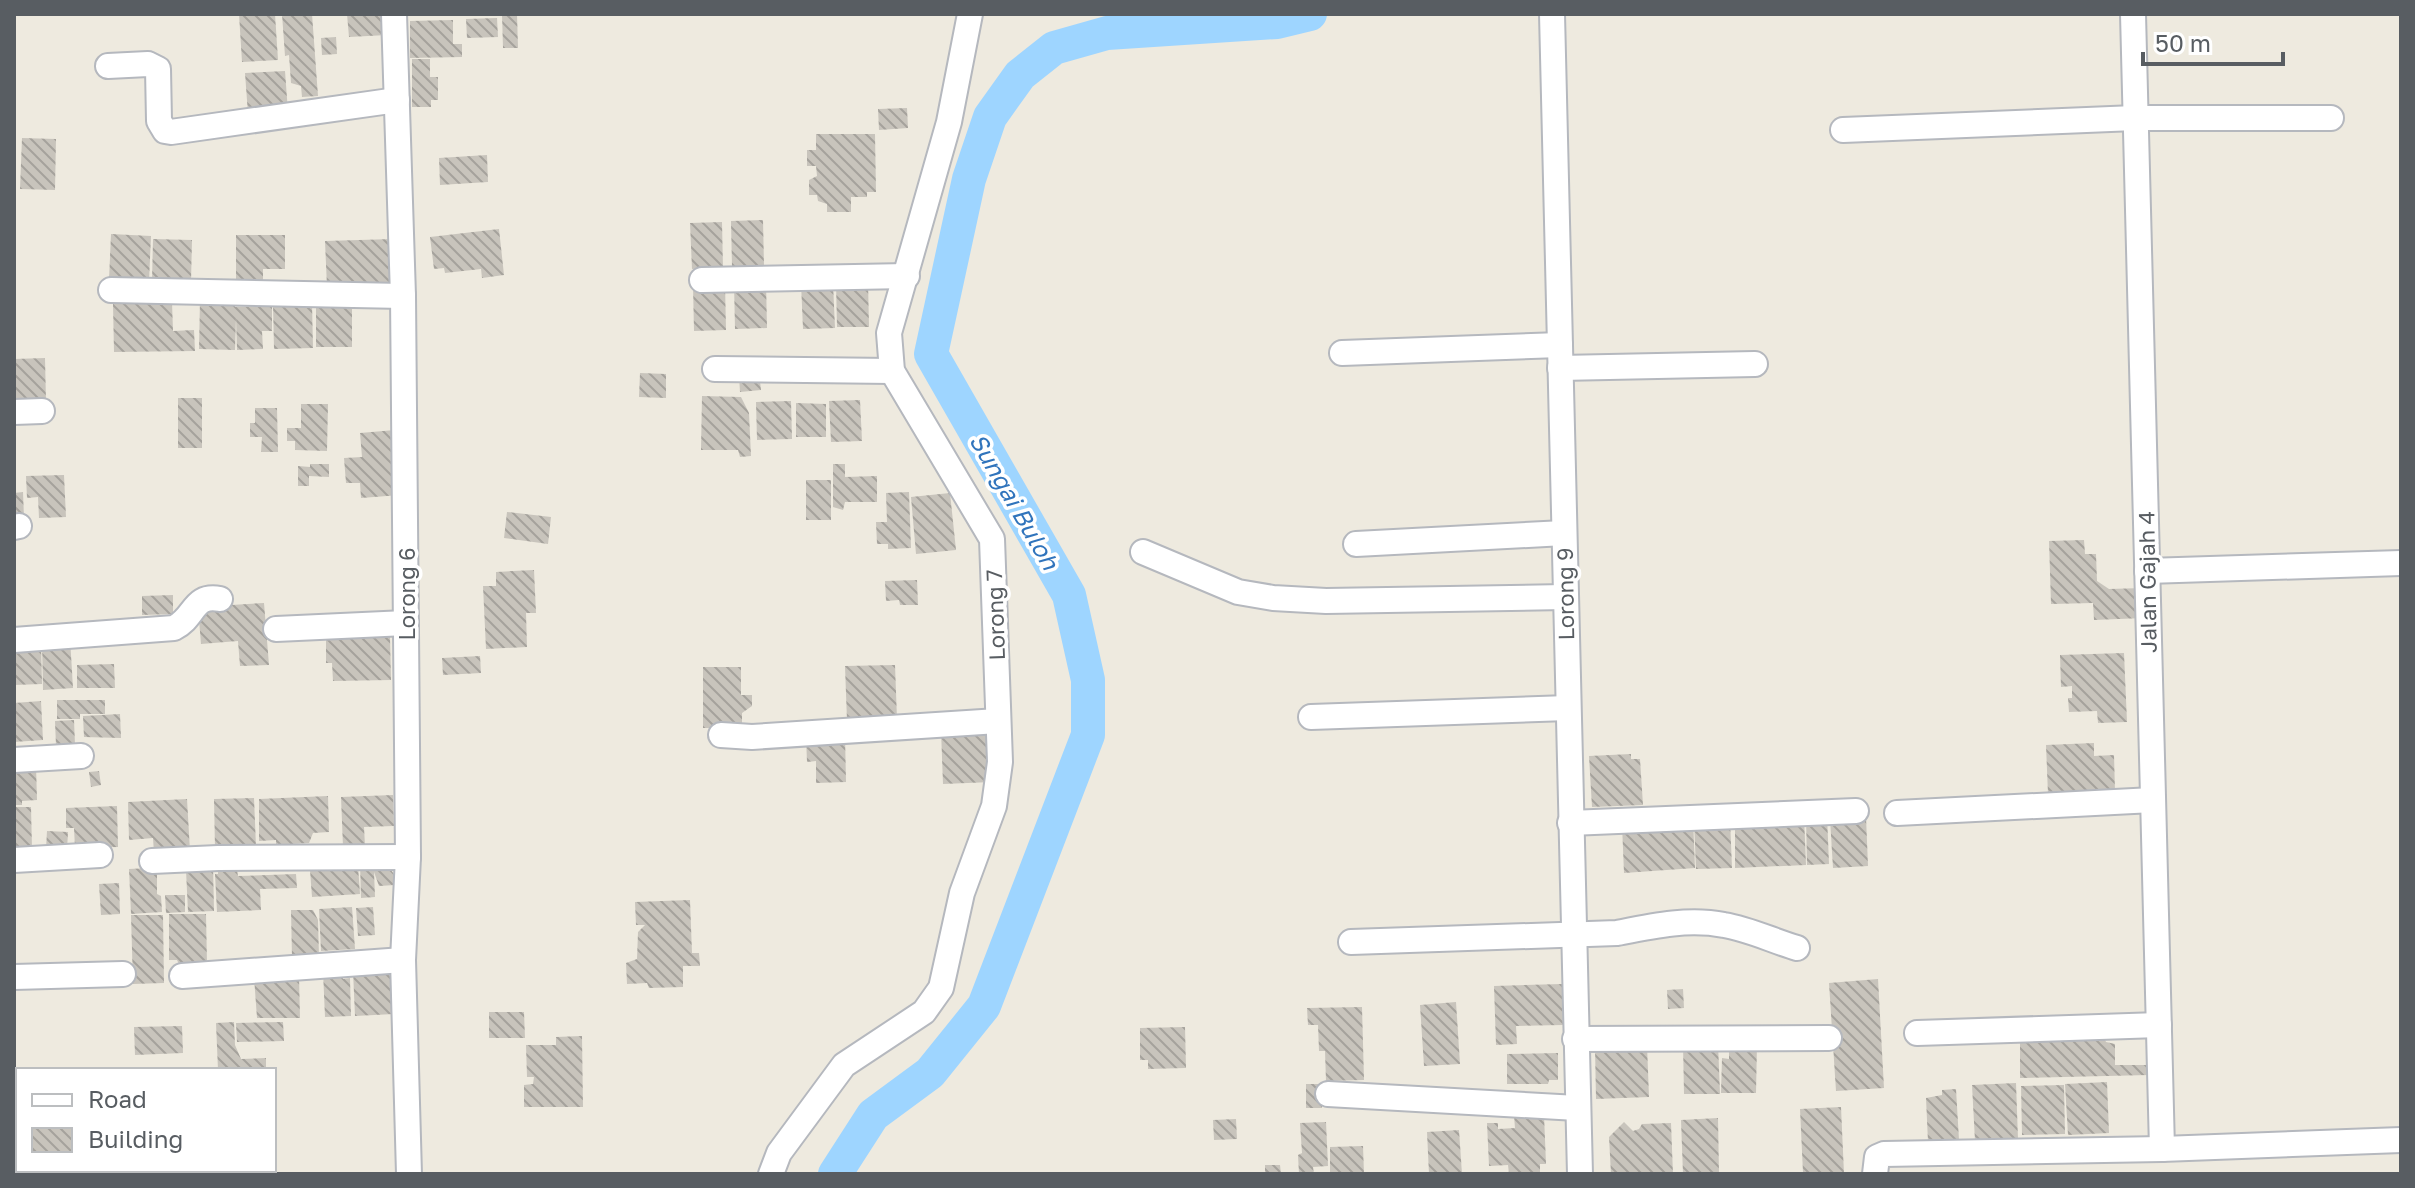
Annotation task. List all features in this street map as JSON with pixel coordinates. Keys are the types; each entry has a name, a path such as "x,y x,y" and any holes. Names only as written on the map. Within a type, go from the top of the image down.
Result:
{"street":[{"name":"Lorong 6","path":"394,14 403,296 408,857 403,960 409,1174"},
{"name":"Lorong 7","path":"771,1174 779,1153 844,1065 924,1012 941,988 962,893 994,806 1000,762 992,539 892,371 889,333 949,122 970,14"},
{"name":"Lorong 9","path":"1552,14 1580,1174"},
{"name":"Jalan Gajah 4","path":"2133,14 2162,1149"},
{"path":"108,66 148,64 158,69 159,121 165,131 171,132 397,100"},
{"path":"1843,130 2135,118 2331,118"},
{"path":"702,280 907,276"},
{"path":"111,290 403,296"},
{"path":"1342,353 1560,356 1755,364"},
{"path":"715,369 892,371"},
{"path":"14,412 42,411"},
{"path":"1356,544 1564,533"},
{"path":"1143,552 1238,592 1273,598 1326,601 1565,597"},
{"path":"2147,571 2401,563"},
{"path":"14,640 174,628 185,622 198,602 210,597 220,599"},
{"path":"276,629 406,623"},
{"path":"1311,717 1568,708"},
{"path":"721,735 752,737 998,721"},
{"path":"14,760 81,756"},
{"path":"1897,813 2153,800"},
{"path":"1570,823 1856,811"},
{"path":"14,860 100,855"},
{"path":"152,861 408,857"},
{"path":"1351,942 1617,933 1655,925 1692,922 1725,925 1797,948"},
{"path":"182,976 403,960"},
{"path":"14,977 123,974"},
{"path":"1917,1033 2159,1025"},
{"path":"1575,1039 1829,1038"},
{"path":"1328,1094 1577,1108"},
{"path":"1875,1174 1877,1157 1884,1154 2162,1149 2401,1140"}],"building":[{"path":"239,14 275,14 278,60 242,62"},
{"path":"282,14 312,14 318,96 302,97 301,86 291,83 289,55 285,56"},
{"path":"347,14 386,14 387,35 349,37"},
{"path":"502,14 517,14 518,48 503,48"},
{"path":"497,18 498,37 467,38 466,19"},
{"path":"453,20 453,44 462,44 462,57 410,58 410,21"},
{"path":"336,37 337,54 322,55 321,38"},
{"path":"412,59 430,59 430,77 438,77 438,100 431,100 431,107 412,107"},
{"path":"285,71 288,112 248,114 245,73"},
{"path":"907,108 908,128 879,130 878,109"},
{"path":"816,134 875,134 876,192 867,192 867,197 851,197 851,212 827,212 827,204 818,201 817,195 809,195 809,180 817,176 816,166 807,166 807,150 816,150"},
{"path":"22,138 56,139 55,190 20,189"},
{"path":"487,155 488,182 440,185 439,158"},
{"path":"763,220 764,266 732,267 731,221"},
{"path":"722,222 723,268 692,269 690,223"},
{"path":"499,229 504,275 482,278 481,269 445,273 444,268 434,269 430,237"},
{"path":"111,234 151,236 149,282 109,280"},
{"path":"236,235 285,235 285,269 263,269 263,282 236,282"},
{"path":"153,239 192,240 191,282 152,281"},
{"path":"393,239 394,284 327,287 325,241"},
{"path":"868,281 869,327 837,327 836,282"},
{"path":"766,282 767,328 735,329 734,283"},
{"path":"801,283 833,283 835,328 803,329"},
{"path":"725,284 726,330 694,331 693,285"},
{"path":"200,299 236,300 235,307 272,306 272,331 262,331 263,349 237,350 236,317 235,350 199,349"},
{"path":"172,302 173,331 194,330 195,351 114,352 113,304"},
{"path":"312,303 313,348 274,349 273,304"},
{"path":"316,305 352,305 352,347 316,347"},
{"path":"45,358 46,402 14,402 14,359"},
{"path":"640,373 666,374 666,398 639,397"},
{"path":"759,373 761,390 740,392 739,375"},
{"path":"702,396 741,397 749,413 751,456 740,457 738,450 701,450"},
{"path":"178,398 202,398 202,448 178,448"},
{"path":"860,400 862,441 831,442 829,401"},
{"path":"791,401 792,439 757,440 756,402"},
{"path":"796,403 826,404 826,437 796,437"},
{"path":"301,404 328,404 327,451 295,450 295,441 287,441 287,428 301,428"},
{"path":"255,408 277,408 278,452 261,452 262,437 250,437 250,423 255,423"},
{"path":"395,430 400,495 361,498 360,483 346,483 344,458 362,457 360,433"},
{"path":"310,464 329,464 329,477 309,476 309,486 298,486 298,466 310,467"},
{"path":"833,464 845,464 845,477 877,476 877,502 845,502 843,510 833,507"},
{"path":"64,475 66,517 39,518 38,497 27,498 26,476"},
{"path":"806,480 831,480 831,520 806,520"},
{"path":"23,492 24,518 14,518 14,493"},
{"path":"909,492 911,548 888,549 888,544 877,544 876,522 887,522 886,493"},
{"path":"950,493 956,550 916,554 911,497"},
{"path":"507,512 551,517 548,544 504,538"},
{"path":"2084,540 2085,554 2096,554 2097,581 2109,589 2143,588 2144,618 2094,620 2093,603 2051,604 2049,541"},
{"path":"534,570 536,613 526,613 527,647 486,649 483,586 496,586 496,572"},
{"path":"917,580 918,605 900,605 899,600 886,601 885,581"},
{"path":"173,595 173,614 142,615 142,596"},
{"path":"264,603 269,665 240,666 238,641 201,644 198,607"},
{"path":"390,637 391,680 333,681 332,663 326,663 326,638"},
{"path":"70,638 73,688 43,690 42,640"},
{"path":"41,645 42,684 14,685 14,646"},
{"path":"2124,653 2127,722 2098,723 2097,711 2069,712 2068,698 2072,698 2072,686 2061,687 2060,655"},
{"path":"480,656 481,673 443,675 442,658"},
{"path":"114,664 115,688 77,688 77,665"},
{"path":"895,665 897,719 847,721 845,666"},
{"path":"703,667 741,667 741,695 752,695 752,706 742,713 742,728 703,728"},
{"path":"57,700 105,700 105,714 80,714 80,719 57,719"},
{"path":"41,701 43,740 14,742 14,703"},
{"path":"120,714 121,738 84,737 83,716"},
{"path":"74,720 75,745 56,746 55,721"},
{"path":"990,728 992,782 943,784 941,730"},
{"path":"845,735 846,782 816,783 816,761 807,762 806,737"},
{"path":"2094,743 2094,756 2114,755 2115,791 2048,794 2046,745"},
{"path":"1631,754 1631,759 1640,759 1643,805 1592,807 1589,756"},
{"path":"36,765 37,800 14,805 14,766"},
{"path":"99,771 101,785 91,787 89,772"},
{"path":"393,795 394,826 364,827 365,846 343,847 341,797"},
{"path":"328,796 329,832 313,833 309,843 276,845 276,840 259,841 259,799"},
{"path":"254,798 256,847 215,848 214,799"},
{"path":"187,799 190,851 154,853 153,838 129,840 128,802"},
{"path":"117,806 118,847 75,848 74,828 66,828 66,808"},
{"path":"14,807 31,807 32,849 14,850"},
{"path":"1827,815 1829,864 1807,865 1806,816"},
{"path":"1804,816 1806,865 1735,868 1735,819"},
{"path":"1866,817 1868,866 1833,868 1830,819"},
{"path":"1693,819 1695,868 1624,873 1622,824"},
{"path":"1730,819 1732,868 1696,869 1694,820"},
{"path":"47,831 68,832 67,850 46,849"},
{"path":"384,861 394,874 395,885 379,886 374,872 375,897 361,898 360,862"},
{"path":"213,864 214,911 188,912 186,870"},
{"path":"358,866 360,894 312,897 310,870"},
{"path":"149,868 149,873 157,873 157,894 161,896 162,912 131,914 129,869"},
{"path":"218,870 237,870 238,876 296,874 297,888 260,889 261,910 217,912 215,874"},
{"path":"119,883 120,914 101,915 99,884"},
{"path":"165,895 185,895 185,912 166,913"},
{"path":"690,900 692,953 699,953 700,966 683,966 683,987 649,988 647,983 627,984 626,963 637,959 638,932 645,925 636,925 635,902"},
{"path":"352,907 355,949 321,951 319,909"},
{"path":"373,907 375,935 358,936 356,908"},
{"path":"291,910 313,910 318,920 319,957 292,958"},
{"path":"169,914 206,914 207,964 179,964 177,960 169,960"},
{"path":"131,915 163,915 164,983 133,984"},
{"path":"392,965 394,1014 355,1016 353,971"},
{"path":"342,970 343,979 350,978 351,1016 325,1017 323,971"},
{"path":"299,976 300,1018 257,1018 254,977"},
{"path":"1878,979 1884,1088 1836,1091 1829,983"},
{"path":"1562,984 1563,1025 1516,1026 1517,1044 1496,1045 1494,986"},
{"path":"1683,989 1684,1008 1668,1009 1667,990"},
{"path":"1456,1002 1460,1064 1424,1066 1420,1005"},
{"path":"1362,1007 1364,1080 1326,1081 1325,1051 1319,1051 1318,1025 1308,1025 1307,1008"},
{"path":"489,1012 524,1012 525,1038 489,1038"},
{"path":"234,1022 235,1045 241,1059 266,1058 266,1068 218,1068 216,1023"},
{"path":"283,1022 284,1041 237,1042 236,1023"},
{"path":"182,1026 183,1053 135,1055 134,1027"},
{"path":"1185,1027 1186,1068 1148,1069 1148,1060 1140,1060 1140,1028"},
{"path":"2103,1035 2106,1042 2115,1044 2115,1065 2149,1065 2149,1075 2020,1078 2020,1037"},
{"path":"582,1036 583,1107 524,1107 524,1085 533,1084 534,1077 527,1077 526,1045 556,1045 556,1037"},
{"path":"1683,1043 1718,1043 1720,1094 1684,1094"},
{"path":"1729,1044 1757,1044 1756,1093 1721,1093 1722,1058 1729,1059"},
{"path":"1647,1045 1649,1097 1596,1099 1595,1047"},
{"path":"1558,1053 1558,1080 1549,1080 1548,1084 1507,1084 1507,1054"},
{"path":"2107,1082 2109,1133 2068,1135 2065,1084"},
{"path":"2016,1083 2018,1139 1975,1141 1972,1085"},
{"path":"1306,1084 1322,1084 1322,1108 1306,1108"},
{"path":"2064,1085 2065,1134 2022,1135 2021,1086"},
{"path":"1956,1089 1959,1140 1928,1142 1926,1098 1942,1095 1942,1090"},
{"path":"1841,1107 1844,1174 1803,1173 1800,1109"},
{"path":"1544,1115 1546,1164 1540,1164 1540,1174 1509,1174 1508,1165 1489,1166 1487,1123 1498,1123 1498,1129 1515,1128 1514,1116"},
{"path":"1718,1118 1719,1174 1683,1174 1681,1120"},
{"path":"1236,1119 1237,1139 1214,1140 1213,1120"},
{"path":"1326,1122 1328,1166 1313,1167 1314,1174 1299,1174 1298,1155 1302,1153 1300,1123"},
{"path":"1624,1122 1633,1131 1642,1124 1671,1123 1673,1174 1611,1174 1609,1137"},
{"path":"1459,1130 1462,1174 1429,1174 1427,1132"},
{"path":"1363,1146 1364,1174 1330,1174 1330,1147"},
{"path":"1265,1165 1280,1165 1281,1174 1265,1174"},
{"path":"182,1172 240,1172 240,1174"}],"waterway":[{"name":"Sungai Buloh","path":"835,1174 873,1115 930,1073 984,1006 1088,735 1088,680 1069,595 931,354 969,179 990,117 1020,75 1054,48 1107,33 1277,22 1310,14"}]}
